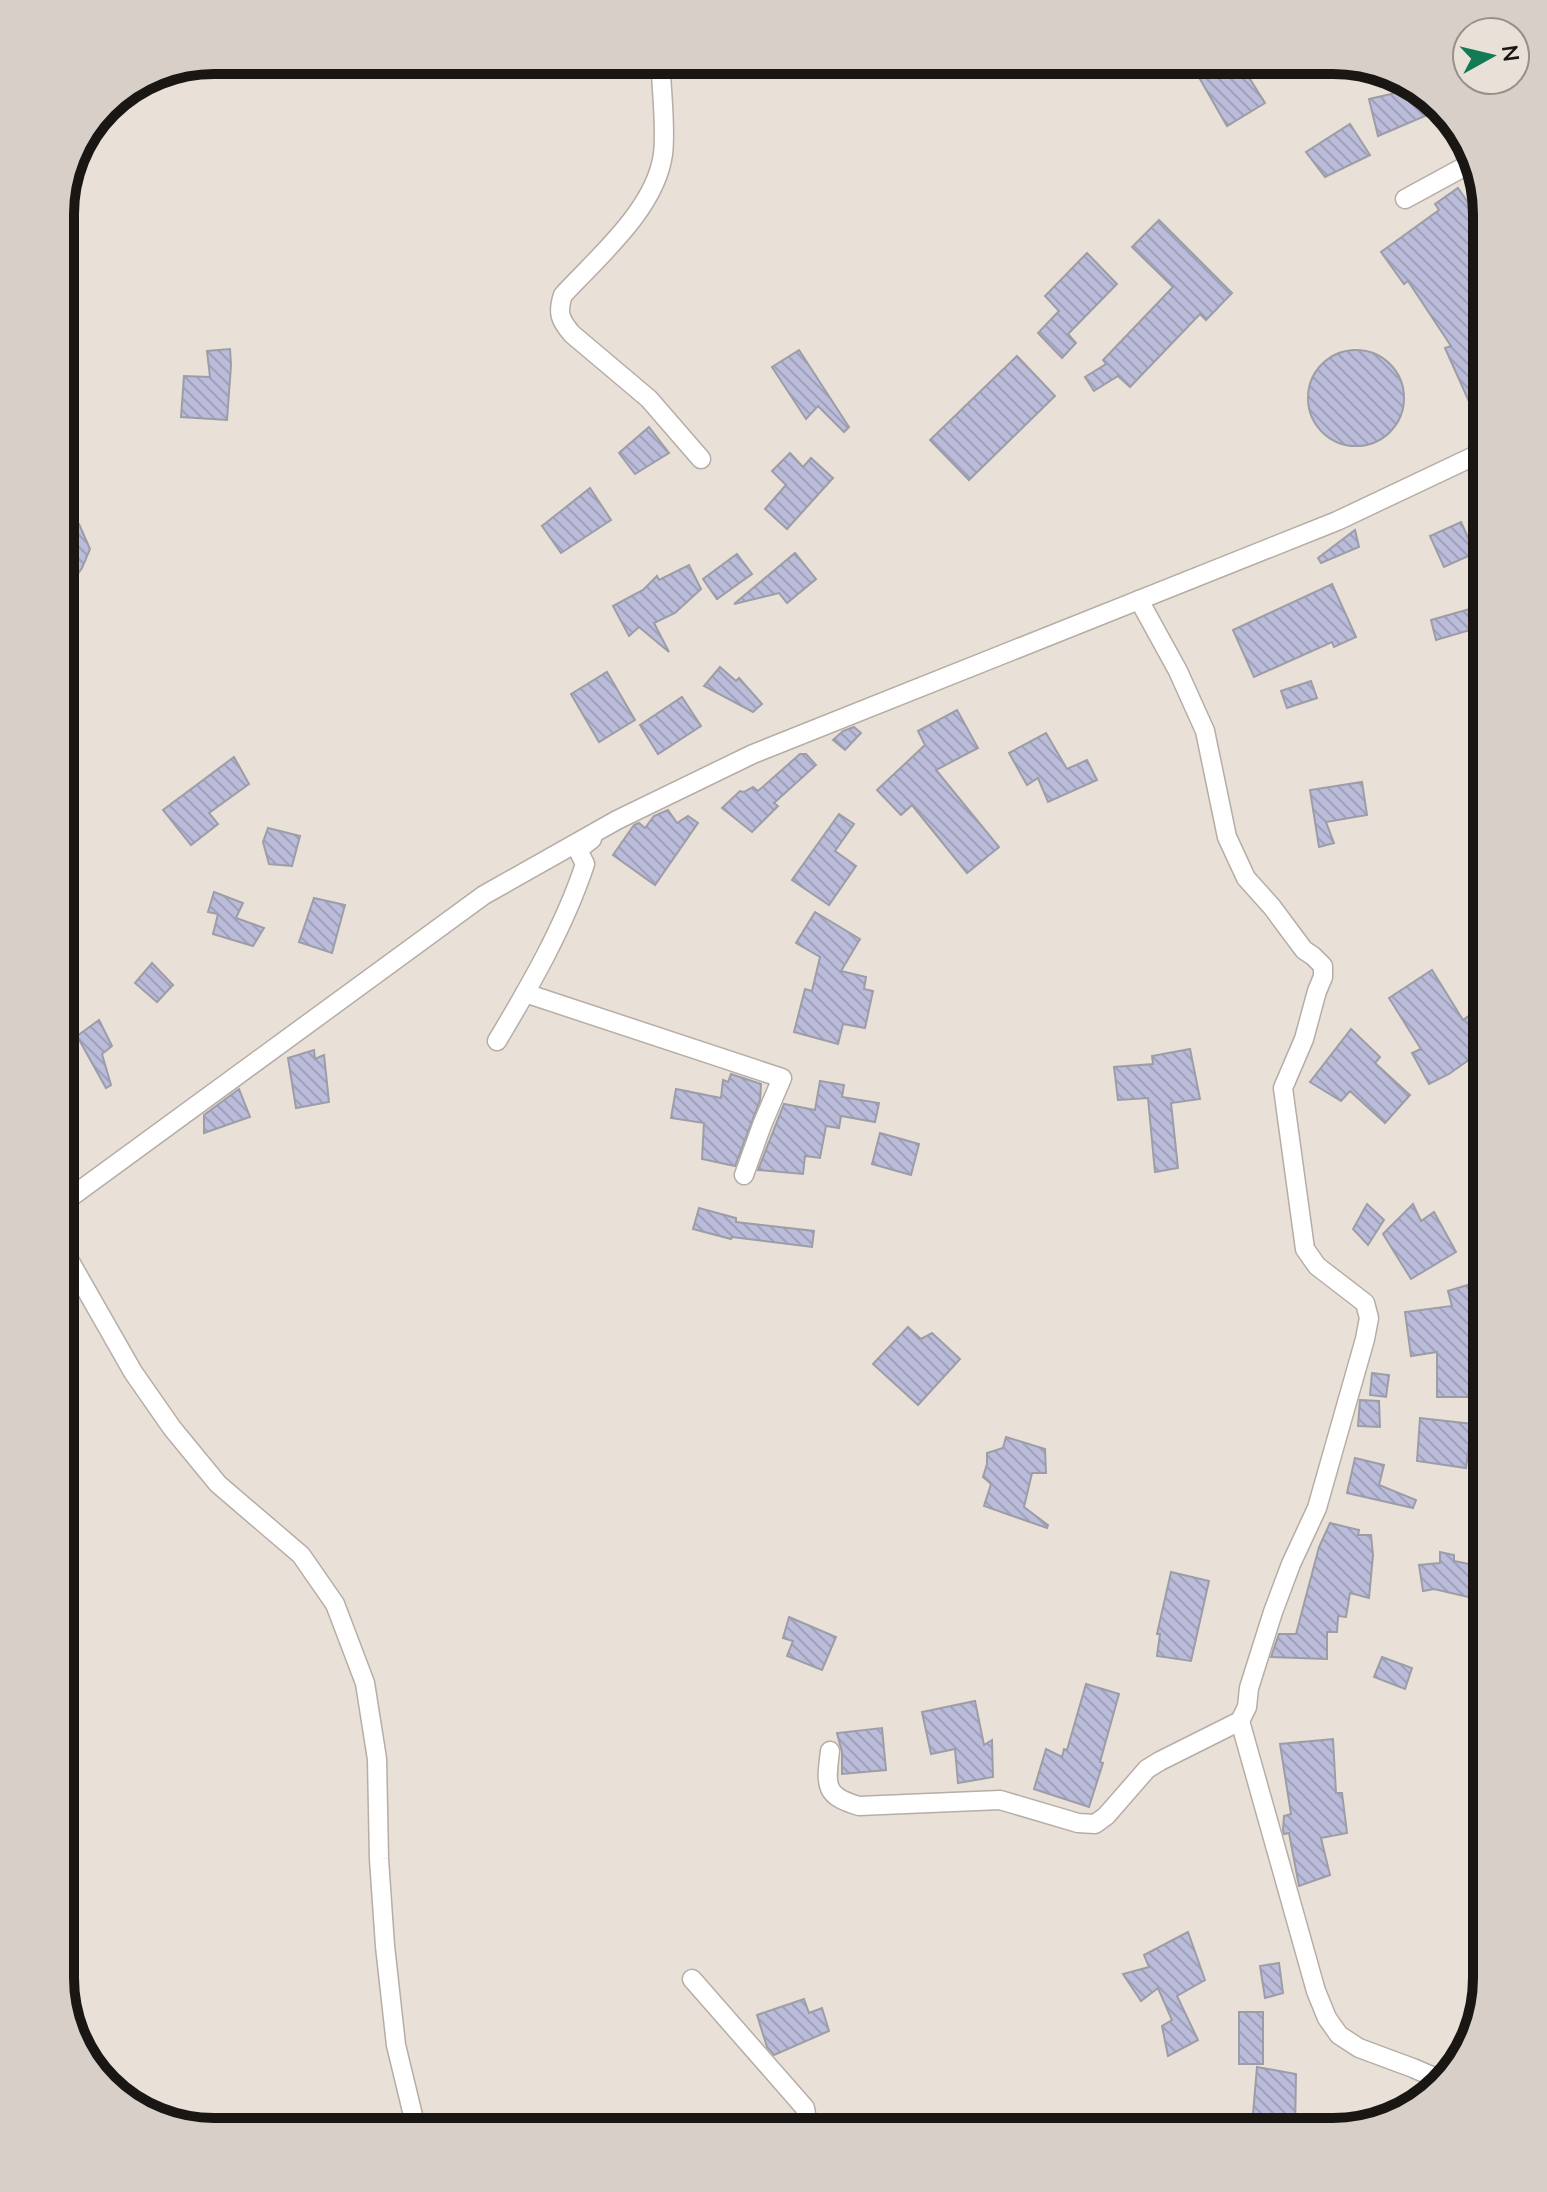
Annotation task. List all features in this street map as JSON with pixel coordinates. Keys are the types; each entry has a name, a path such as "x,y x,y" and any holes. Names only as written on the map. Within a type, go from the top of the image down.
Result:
{"street":[{"path":"661,74 664,151 658,178 638,212 563,295 559,307 562,322 572,334 649,399 701,459"},
{"path":"1405,199 1464,167"},
{"path":"74,1195 484,895 617,820 753,754 1337,521 1473,457"},
{"path":"830,1751 826,1781 831,1792 842,1801 859,1806 1000,1800 1078,1823 1095,1824 1106,1816 1147,1769 1240,1721 1247,1707 1249,1688 1273,1612 1317,1508 1365,1339 1369,1318 1365,1303 1317,1266 1305,1249 1283,1088 1304,1039 1323,977 1323,966 1304,950 1246,878 1227,837 1205,731 1178,671 1139,600"},
{"path":"497,1041 575,893 585,864 578,850 617,820"},
{"path":"525,993 782,1078 744,1175"},
{"path":"74,1269 133,1372 172,1428 218,1484 301,1555 335,1604 365,1683 377,1759 383,1917 396,2045 414,2118"},
{"path":"1240,1721 1316,1991 1327,2018 1339,2035 1359,2048 1432,2077"},
{"path":"692,1979 805,2108 807,2118"}],"building":[{"path":"1197,74 1247,74 1265,103 1227,126"},
{"path":"1401,92 1430,114 1378,136 1369,99"},
{"path":"1350,124 1370,155 1325,177 1306,152"},
{"path":"1458,188 1473,209 1471,406 1445,348 1451,346 1408,281 1404,284 1381,252 1439,210 1435,204"},
{"path":"1159,220 1232,293 1206,320 1200,314 1130,387 1118,376 1094,391 1085,377 1106,364 1103,360 1173,287 1132,247"},
{"path":"1087,253 1117,284 1068,334 1076,343 1062,358 1038,333 1059,311 1045,296"},
{"path":"230,349 227,420 181,417 184,376 210,377 207,351"},
{"path":"799,350 849,427 844,432 818,406 806,419 772,367"},
{"path":"1356,350 1374,354 1390,364 1400,380 1404,398 1400,416 1390,432 1374,442 1356,446 1338,442 1322,432 1312,416 1308,398 1312,380 1322,364 1338,354"},
{"path":"1017,356 1055,396 969,480 930,440"},
{"path":"649,427 669,453 635,474 619,453"},
{"path":"790,453 803,467 811,458 833,478 787,529 765,509 786,485 772,471"},
{"path":"590,488 611,520 561,553 542,526"},
{"path":"1461,522 1473,554 1444,567 1430,536"},
{"path":"74,524 79,524 90,549 74,579"},
{"path":"1355,530 1359,547 1321,563 1318,558"},
{"path":"795,553 816,579 787,603 779,593 734,604"},
{"path":"737,554 752,574 717,599 703,579"},
{"path":"689,565 701,589 675,613 654,623 669,652 639,627 629,636 613,606 643,590 657,576 659,580"},
{"path":"1332,584 1356,637 1334,647 1332,642 1254,677 1233,630"},
{"path":"1473,608 1473,629 1436,640 1431,620"},
{"path":"720,667 736,681 739,678 762,704 753,712 704,686"},
{"path":"607,672 635,720 599,742 571,694"},
{"path":"1311,681 1317,698 1287,708 1281,691"},
{"path":"682,697 701,726 658,754 640,725"},
{"path":"957,710 978,748 936,770 999,847 967,873 912,805 901,815 877,790 925,745 918,731"},
{"path":"854,727 861,733 845,750 833,740 843,731"},
{"path":"1046,733 1067,769 1087,760 1097,780 1048,802 1038,778 1027,785 1009,753"},
{"path":"800,754 806,754 816,765 774,803 778,806 752,832 722,808 740,791 753,787 758,791"},
{"path":"234,757 249,784 209,813 218,824 191,845 163,810"},
{"path":"1362,782 1367,815 1326,822 1334,843 1319,847 1310,790"},
{"path":"668,810 677,823 688,816 698,823 655,885 613,855 634,825 639,823 645,828 654,816"},
{"path":"839,814 854,824 835,851 856,866 829,905 792,880"},
{"path":"268,828 300,836 292,866 269,864 263,842"},
{"path":"214,892 243,903 236,918 264,928 253,946 213,934 218,914 208,912"},
{"path":"314,898 345,905 332,953 299,942"},
{"path":"815,912 860,939 841,971 866,977 864,989 873,991 865,1028 843,1024 838,1044 794,1032 805,989 812,991 820,957 796,943"},
{"path":"152,963 173,985 157,1002 135,983"},
{"path":"1432,970 1463,1020 1473,1013 1473,1057 1429,1084 1412,1053 1421,1049 1389,998"},
{"path":"99,1020 112,1046 102,1054 111,1085 106,1088 77,1036"},
{"path":"1351,1029 1380,1057 1375,1063 1410,1095 1385,1123 1350,1091 1341,1101 1310,1082"},
{"path":"1190,1049 1200,1099 1171,1103 1178,1168 1155,1172 1148,1098 1118,1100 1114,1067 1153,1064 1152,1056"},
{"path":"314,1050 315,1059 324,1055 329,1102 296,1108 288,1058"},
{"path":"731,1074 761,1084 760,1100 735,1166 702,1159 704,1123 671,1118 676,1089 721,1098 723,1080 728,1082"},
{"path":"820,1081 844,1085 842,1097 879,1103 875,1122 841,1116 839,1128 826,1126 820,1158 805,1156 803,1174 758,1170 784,1104 815,1110"},
{"path":"239,1089 250,1117 204,1133 204,1115"},
{"path":"880,1133 919,1144 911,1175 872,1164"},
{"path":"1367,1204 1384,1220 1368,1245 1353,1229"},
{"path":"1413,1204 1421,1221 1434,1212 1456,1252 1411,1279 1383,1234"},
{"path":"699,1208 736,1218 736,1222 814,1231 812,1247 731,1239 693,1229"},
{"path":"1473,1283 1473,1389 1469,1389 1469,1397 1437,1397 1437,1352 1411,1356 1405,1312 1452,1306 1448,1291"},
{"path":"908,1327 921,1339 932,1333 960,1359 918,1405 873,1364"},
{"path":"1372,1373 1389,1375 1386,1397 1370,1395"},
{"path":"1360,1400 1379,1401 1380,1427 1358,1426"},
{"path":"1420,1418 1472,1424 1466,1468 1417,1461"},
{"path":"1006,1437 1045,1449 1046,1473 1032,1473 1024,1507 1048,1525 1047,1528 984,1506 991,1484 983,1477 987,1453 1003,1448"},
{"path":"1355,1458 1384,1465 1379,1485 1416,1500 1413,1508 1347,1493"},
{"path":"1330,1523 1359,1530 1358,1535 1371,1535 1373,1555 1369,1598 1350,1593 1346,1617 1338,1616 1337,1632 1327,1632 1327,1659 1271,1657 1279,1634 1296,1634 1319,1547"},
{"path":"1440,1552 1454,1555 1454,1561 1473,1565 1473,1598 1434,1589 1423,1591 1419,1565 1440,1563"},
{"path":"1171,1572 1209,1581 1191,1661 1157,1656 1160,1634 1157,1634"},
{"path":"789,1617 836,1637 822,1670 787,1656 793,1641 783,1638"},
{"path":"1382,1657 1412,1668 1405,1689 1374,1677"},
{"path":"1086,1684 1119,1694 1089,1807 1034,1789 1046,1749 1062,1757 1064,1749 1067,1750"},
{"path":"975,1701 984,1745 992,1740 993,1777 958,1783 955,1749 931,1754 922,1712"},
{"path":"882,1728 886,1770 842,1774 842,1752 837,1733"},
{"path":"1333,1739 1336,1793 1342,1793 1347,1833 1321,1838 1330,1875 1299,1886 1289,1833 1284,1834 1283,1830 1284,1816 1291,1814 1280,1744"},
{"path":"1188,1932 1205,1980 1177,1996 1198,2040 1168,2056 1162,2026 1172,2020 1158,1988 1141,2001 1123,1974 1149,1967 1144,1955"},
{"path":"1279,1963 1283,1993 1265,1998 1260,1966"},
{"path":"804,1999 809,2013 822,2008 829,2031 774,2055 767,2047 757,2015"},
{"path":"1239,2012 1263,2012 1263,2064 1239,2064"},
{"path":"1257,2067 1296,2074 1295,2118 1253,2118"}]}
